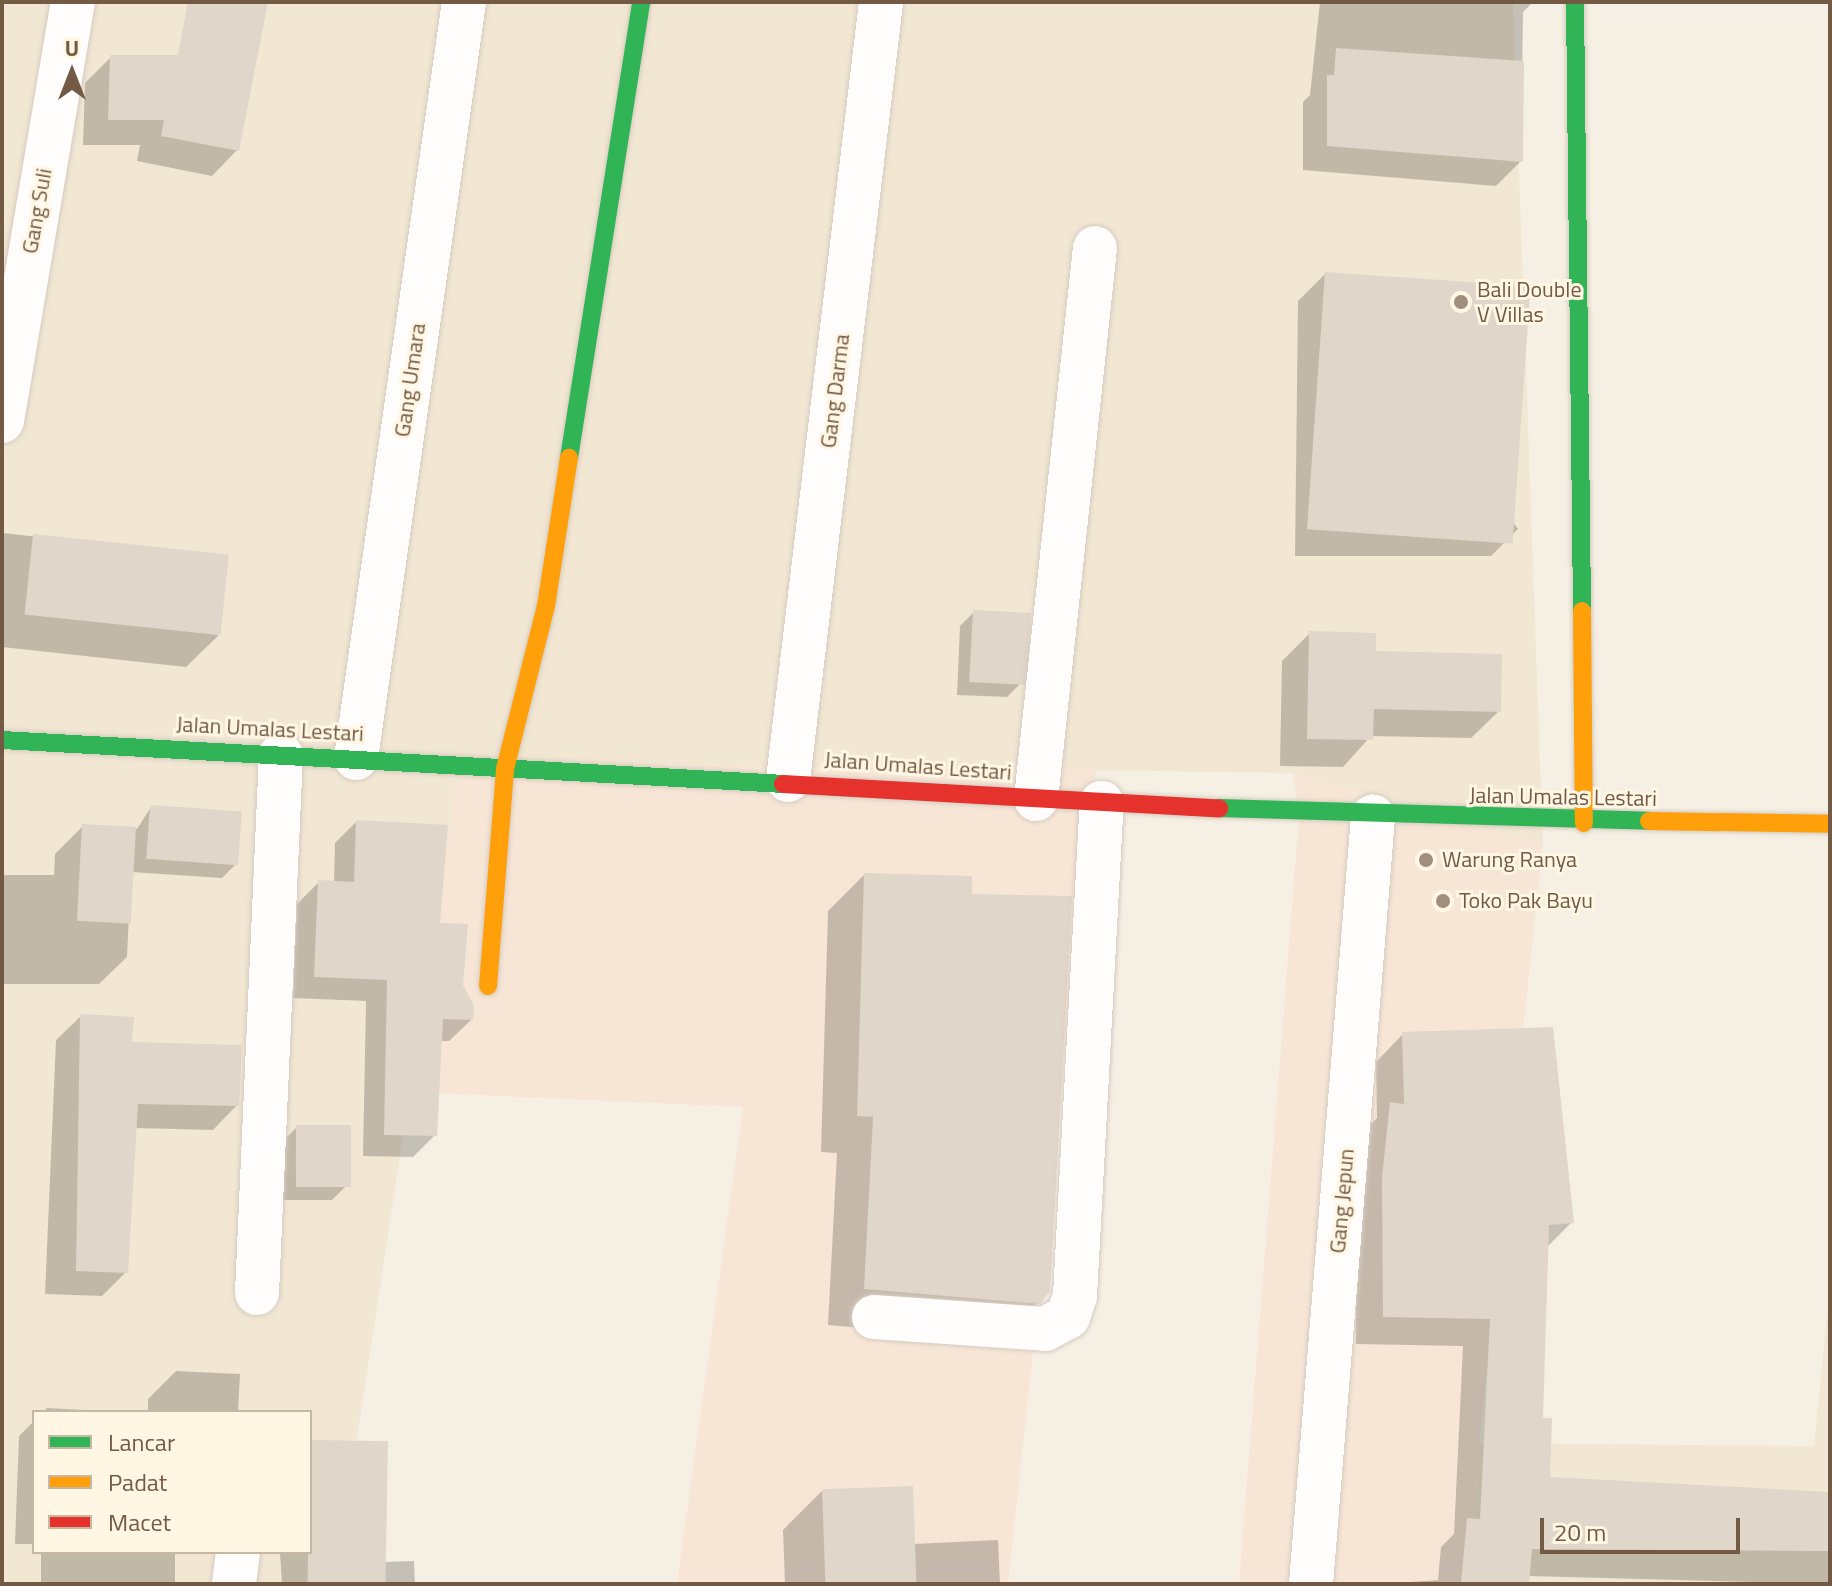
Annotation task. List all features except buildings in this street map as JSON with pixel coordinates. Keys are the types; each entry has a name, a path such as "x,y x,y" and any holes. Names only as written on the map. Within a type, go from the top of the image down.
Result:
{"street":[{"name":"Gang Suli","path":"2,421 73,2"},
{"name":"Gang Umara","path":"356,758 464,2"},
{"path":"488,986 505,769 546,606 641,2"},
{"name":"Gang Darma","path":"788,780 881,2"},
{"path":"1575,2 1584,823"},
{"path":"1036,799 1095,248"},
{"name":"Jalan Umalas Lestari","path":"2,740 356,758 505,769 788,780 1036,799 1373,817 1584,823 1830,824"},
{"path":"257,1293 281,755"},
{"path":"874,1317 1045,1329 1068,1317 1075,1296 1102,803"},
{"name":"Gang Jepun","path":"1311,1584 1373,817"},
{"path":"234,1584 238,1554"}],"shaded area":[{"path":"2,2 1513,2 1543,844 1293,773 460,761 335,1584 2,1584"},
{"path":"460,761 1096,768 1008,1584 677,1584 743,1107 410,1092"},
{"path":"1293,773 1543,844 1479,1443 1473,1584 1239,1584 1299,817"},
{"path":"1830,1286 1830,1584 1473,1584 1479,1443 1814,1446"}],"traffic: fast":[{"path":"569,458 641,2"},
{"path":"1575,2 1582,611"},
{"path":"2,740 783,784"},
{"path":"1219,808 1649,821"}],"traffic: slow":[{"path":"488,986 505,769 546,606 569,458"},
{"path":"1582,611 1584,823"},
{"path":"1649,821 1830,824"}],"traffic: jam":[{"path":"783,784 1219,808"}],"place":[{"name":"Bali Double V Villas","path":"1461,302"},
{"name":"Warung Ranya","path":"1426,860"},
{"name":"Toko Pak Bayu","path":"1443,901"}]}
